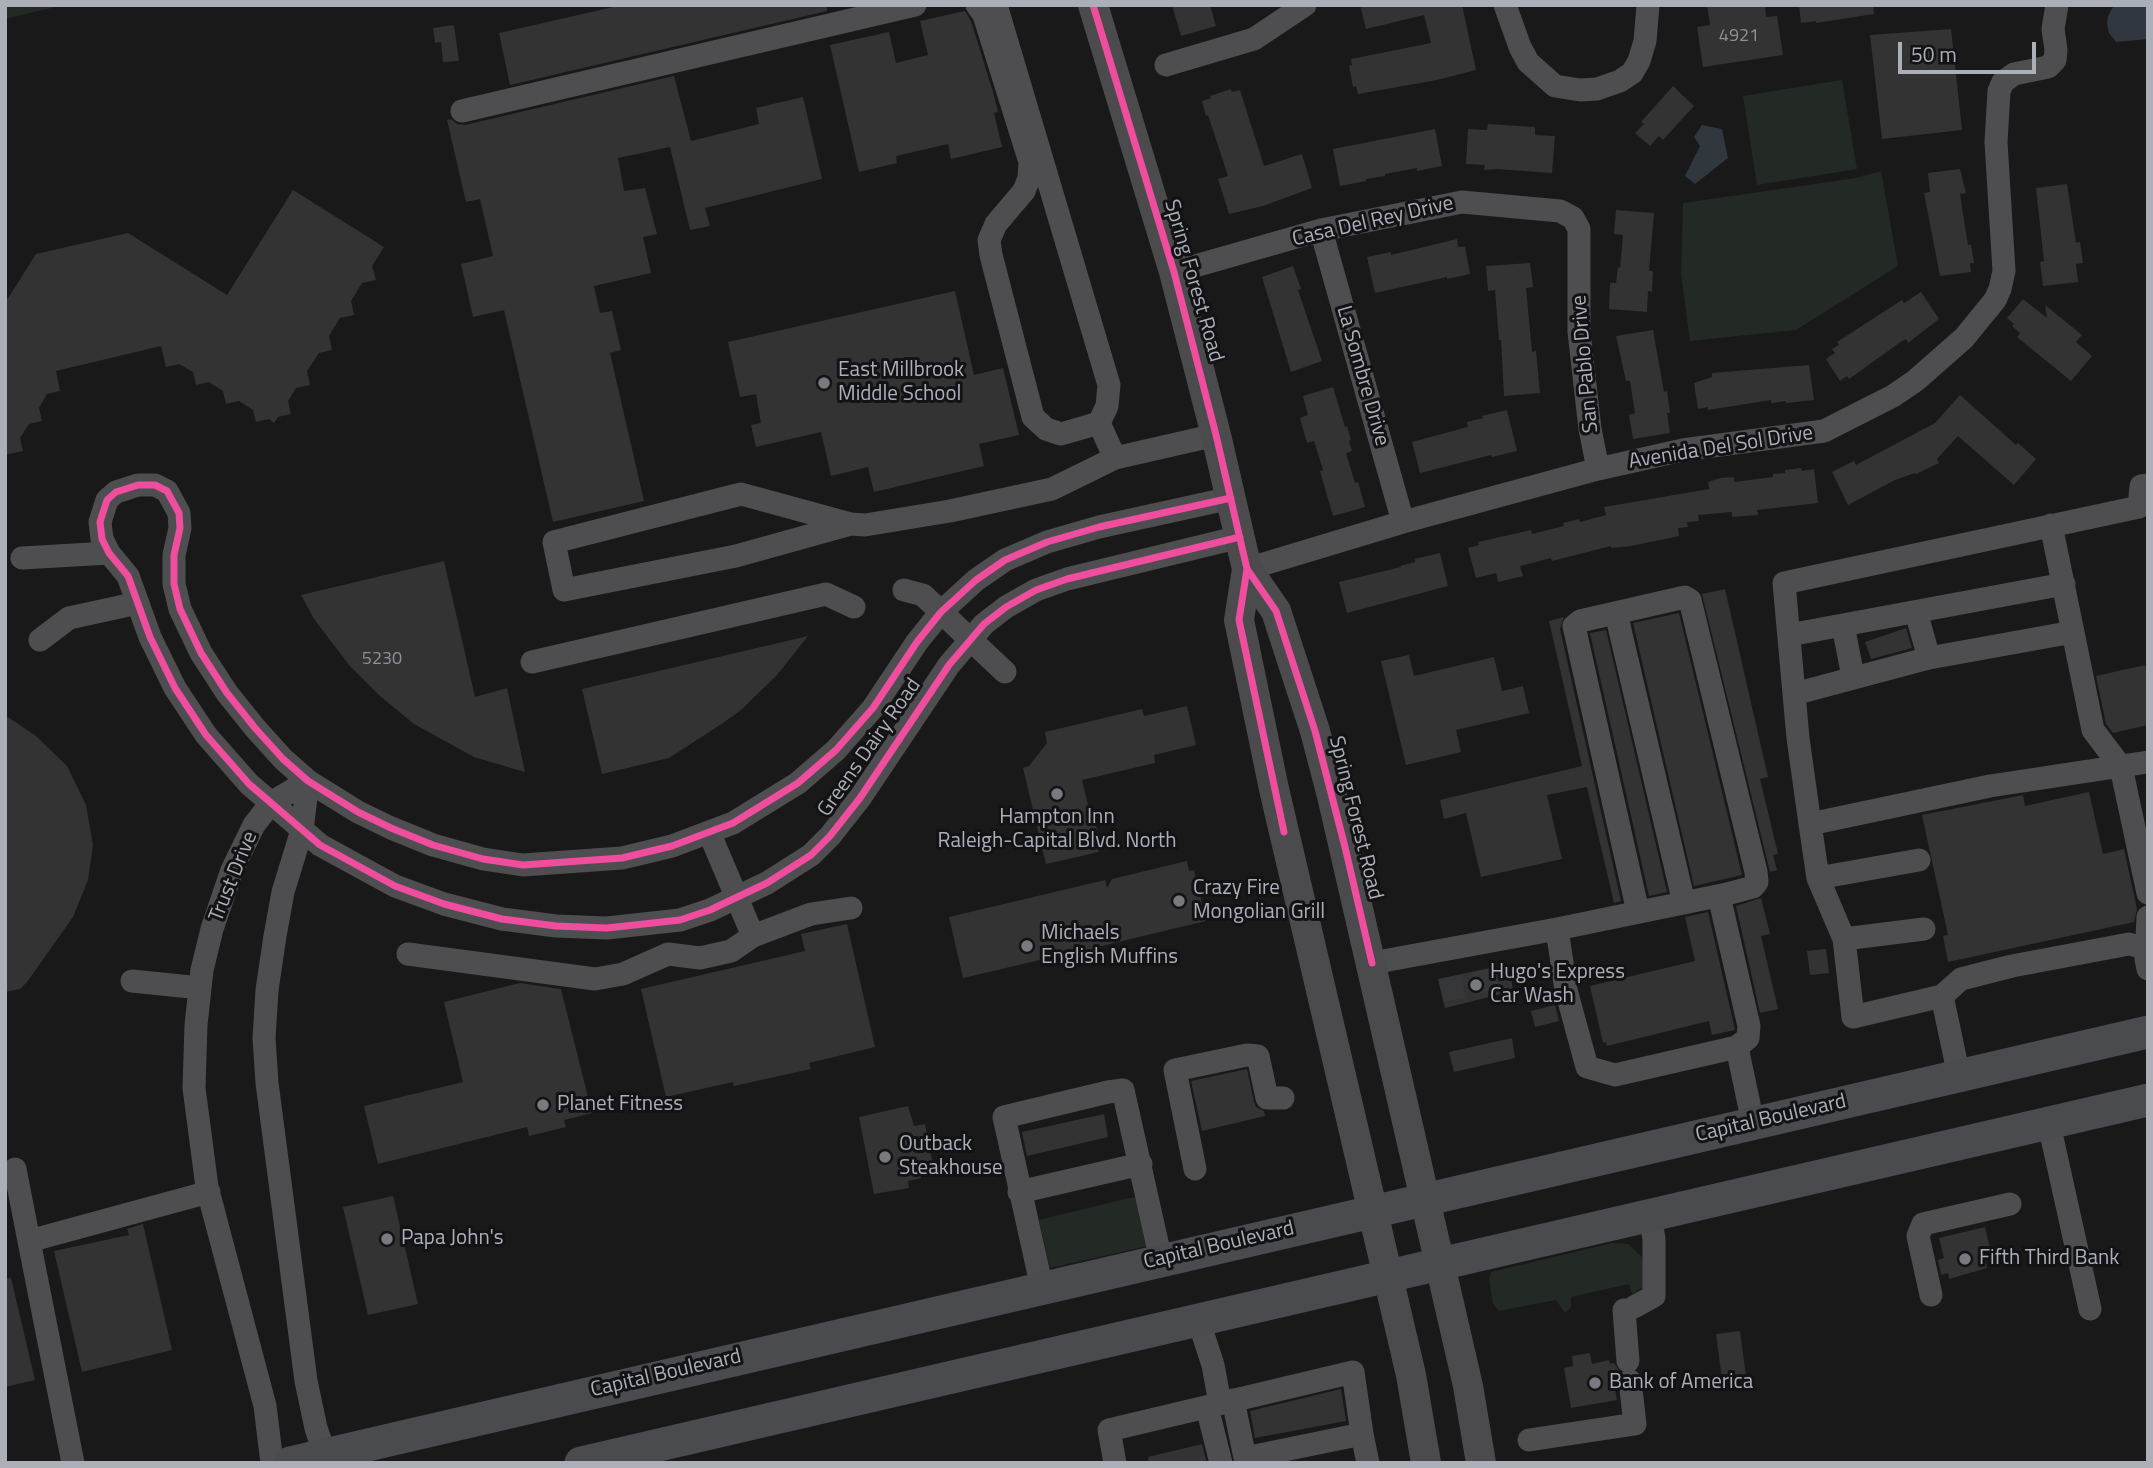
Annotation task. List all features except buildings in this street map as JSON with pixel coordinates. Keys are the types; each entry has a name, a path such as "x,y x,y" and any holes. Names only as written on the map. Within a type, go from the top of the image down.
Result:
{"highway":[{"name":"Capital Boulevard","path":"290,1463 2148,1032"},
{"path":"580,1463 2148,1100"}],"main road":[{"name":"Spring Forest Road","path":"1093,5 1174,272 1240,537 1247,569 1239,620 1274,789 1410,1375 1426,1463"},
{"name":"Spring Forest Road","path":"1247,569 1276,611 1332,796 1468,1387 1481,1463"}],"street":[{"path":"462,111 886,9 915,5"},
{"path":"977,5 984,15 1030,162 1029,178 1024,191 996,224 989,240 1033,417 1046,429 1060,434 1099,423 1107,406 1109,385 996,5"},
{"path":"1166,65 1254,39 1305,5"},
{"path":"1505,5 1528,62 1555,86 1580,90 1597,89 1620,81 1632,73 1645,41 1648,5"},
{"name":"Avenida Del Sol Drive","path":"1247,569 1403,522 1598,469 1683,450 1824,431 1893,396 1936,365 1964,338 1995,300 2003,281 1996,142 1999,91 2003,82 2014,74 2048,66 2055,60 2053,29 2057,5"},
{"name":"Casa Del Rey Drive","path":"1174,272 1321,230 1462,202 1560,211 1573,218"},
{"name":"San Pablo Drive","path":"1573,218 1580,229 1579,332 1590,429 1598,469"},
{"name":"La Sombre Drive","path":"1321,230 1403,522"},
{"path":"1099,423 1115,458"},
{"path":"851,524 736,556 564,590 554,542 741,494 865,526 1052,489 1115,458 1216,435"},
{"name":"Greens Dairy Road","path":"1231,498 1099,527 1047,542 1005,560 976,580 941,612 917,642 873,708 836,750 788,789 733,822 672,846 622,858 523,865 483,859 433,845 358,812 308,780 283,759 255,727 201,653 180,609 174,584 179,513 167,491 155,485 138,485 116,492 107,500 100,522 102,539 109,553 128,576 150,637 175,688 206,735 249,784 320,845 395,886 444,904 502,919 607,928 651,925 710,911 788,872 811,855 860,798 949,665 984,624 1006,607 1046,586 1067,579 1240,537"},
{"path":"2147,956 2129,944 2012,966 1961,979 1942,996 1853,1017 1844,939 1818,878 1794,694 1784,583 2138,508 2141,486 2148,485"},
{"path":"2051,525 2093,730 2121,767 2148,894"},
{"path":"22,558 109,553"},
{"path":"1789,635 2064,584"},
{"path":"904,590 923,596 1005,672"},
{"path":"532,662 826,594 854,607"},
{"path":"1372,963 1557,929 1719,896 1753,887 1757,882 1756,872 1690,600 1685,597 1580,621 1574,626 1639,912"},
{"path":"40,640 69,618 138,603"},
{"path":"1916,612 1928,658"},
{"path":"1616,613 1684,903"},
{"path":"1843,625 1853,677"},
{"path":"1794,694 1928,658 2073,632"},
{"path":"1810,824 1990,786 2148,762"},
{"path":"308,780 302,830 283,892 275,936 267,990 264,1038 267,1083 306,1381 325,1455"},
{"name":"Trust Drive","path":"272,1463 265,1406 209,1192 194,1088 196,1025 200,988 212,929 232,870 254,825 271,803 308,780"},
{"path":"709,832 753,936"},
{"path":"1818,878 1919,860"},
{"path":"1557,929 1566,990 1587,1067 1615,1075 1737,1047 1748,1038 1749,1026 1719,896"},
{"path":"408,954 594,979 623,974 668,954 700,958 731,951 753,936 811,914 851,908"},
{"path":"2147,956 2148,917"},
{"path":"1844,939 1924,929"},
{"path":"132,981 200,988"},
{"path":"1942,996 1959,1076"},
{"path":"1737,1047 1753,1123"},
{"path":"1195,1169 1175,1070 1247,1055 1258,1056 1267,1098 1283,1098"},
{"path":"1042,1288 1004,1117 1108,1092 1123,1090 1161,1260"},
{"path":"2049,1124 2090,1309"},
{"path":"1019,1192 1141,1164"},
{"path":"16,1169 73,1463"},
{"path":"29,1241 209,1192"},
{"path":"1931,1295 1917,1236 1923,1224 2010,1204"},
{"path":"1529,1440 1635,1424 1629,1371 1629,1309 1654,1296 1654,1238 1650,1215"},
{"path":"1198,1319 1213,1365 1220,1404 1221,1463"},
{"path":"1115,1463 1109,1430 1353,1372 1368,1463"},
{"path":"1220,1404 1245,1458 1362,1434"}],"shaded area":[{"path":"5,5 64,5 5,19"},
{"path":"2148,5 2148,39 2116,42 2109,33 2107,24 2113,7"},
{"path":"1842,80 1857,169 1757,185 1743,96"},
{"path":"1702,125 1722,129 1728,158 1695,184 1685,176 1700,146 1694,137"},
{"path":"1881,171 1898,266 1796,330 1690,341 1681,274 1683,203 1856,178"},
{"path":"1133,1197 1137,1199 1148,1246 1050,1268 1039,1220"},
{"path":"1612,1243 1628,1244 1642,1257 1645,1275 1642,1288 1632,1294 1629,1284 1571,1297 1571,1307 1565,1313 1556,1300 1499,1311 1493,1304 1489,1279 1491,1272"}],"tunnel":[{"path":"1441,991 1510,976"}],"cycle path":[{"path":"1093,5 1174,272 1247,569 1276,611 1315,731 1372,963"},
{"path":"1231,498 1099,527 1047,542 1005,560 976,580 941,612 917,642 873,708 836,750 798,783 733,823 672,846 622,858 523,865 483,859 433,845 358,812 308,781 283,759 255,728 227,693 201,653 180,609 174,584 179,513 167,491 155,485 138,485 116,492 107,500 100,522 102,539 109,553 128,576 150,637 175,688 206,735 249,784 320,845 395,886 444,904 502,919 556,926 607,928 680,920 710,910 767,883 811,855 860,798 949,665 984,624 1006,607 1036,590 1067,579 1240,537"},
{"path":"1247,569 1239,620 1284,832"}],"place":[{"name":"East Millbrook Middle School","path":"824,383"},
{"name":"Hampton Inn Raleigh-Capital Blvd. North","path":"1057,794"},
{"name":"Crazy Fire Mongolian Grill","path":"1179,901"},
{"name":"Michaels English Muffins","path":"1027,946"},
{"name":"Hugo's Express Car Wash","path":"1476,985"},
{"name":"Planet Fitness","path":"543,1105"},
{"name":"Outback Steakhouse","path":"885,1157"},
{"name":"Papa John's","path":"387,1239"},
{"name":"Fifth Third Bank","path":"1965,1259"},
{"name":"Bank of America","path":"1595,1383"}]}
